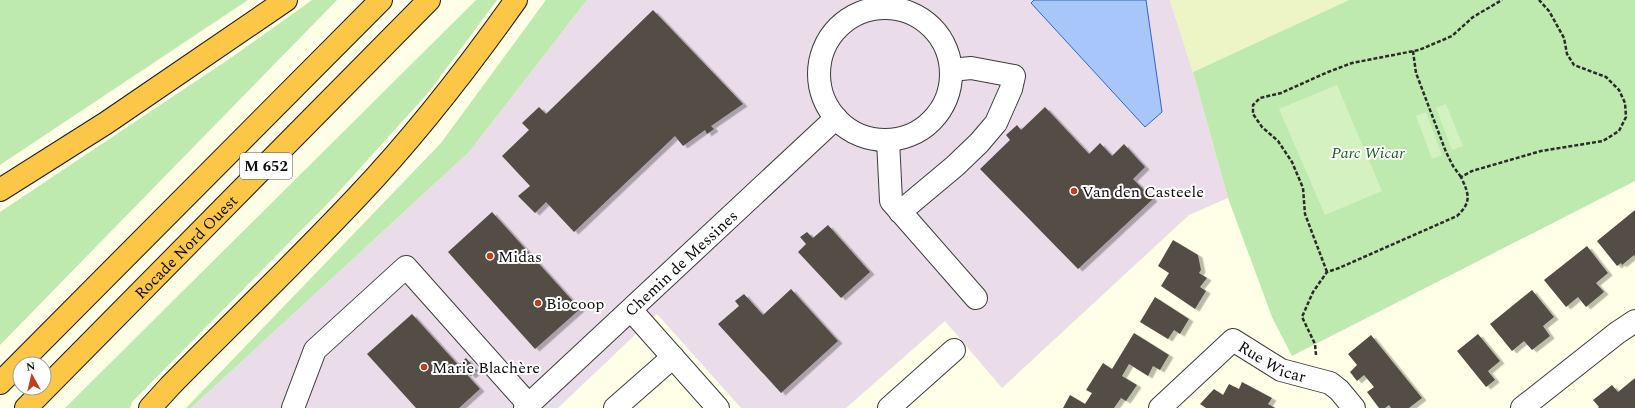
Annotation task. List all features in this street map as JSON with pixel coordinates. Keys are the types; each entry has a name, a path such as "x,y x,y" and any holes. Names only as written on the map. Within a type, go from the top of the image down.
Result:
{"highway":[{"path":"0,190 106,123 286,0"},
{"name":"M 652","path":"0,383 381,0"},
{"name":"Rocade Nord Ouest","path":"26,408 430,0"},
{"path":"150,408 363,191 442,98 516,0"}],"street":[{"path":"882,8 893,8 915,15 924,21 940,37 946,47 951,70 951,83 948,94 936,116 917,132 906,137 888,140 869,138 847,128 836,118 824,99 820,88 820,65 822,54 833,34 849,18 859,13 882,8"},
{"path":"900,212 955,166 996,123 1014,76 971,68 951,70"},
{"name":"Chemin de Messines","path":"527,406 836,118"},
{"path":"888,140 891,202 976,298"},
{"path":"293,408 315,350 406,268 527,406"},
{"path":"631,310 718,408"},
{"path":"1522,408 1616,333 1635,321"},
{"name":"Rue Wicar","path":"1160,408 1233,340 1281,370 1319,379 1334,386 1354,408"},
{"path":"889,408 954,350"},
{"path":"615,408 673,357"}],"path":[{"path":"1327,272 1305,214 1303,188 1292,162 1278,141 1262,127 1253,114 1253,105 1260,98 1281,94 1328,72 1352,63 1419,50 1452,36 1473,17 1502,0"},
{"path":"1461,177 1488,166 1541,151 1603,141 1619,131 1626,117 1625,103 1619,90 1606,77 1574,65 1567,54 1564,38 1549,11 1539,0"},
{"path":"1319,379 1315,344 1302,317 1313,292 1327,272 1456,216 1464,209 1468,198 1467,189 1446,152 1416,73 1413,51"}],"shaded area":[{"path":"587,0 1170,0 1193,72 1228,198 1189,215 1002,388 945,321 846,408 741,408 657,314 558,408 191,408 469,152"}],"green space":[{"path":"0,0 248,0 0,165"},
{"path":"312,0 337,0 0,345 0,212 238,53"},
{"path":"476,0 497,0 428,93 333,198 132,402 130,408 65,408"},
{"path":"546,0 587,0 469,152 191,408 186,408 441,143"},
{"path":"1170,0 1349,0 1193,72"},
{"name":"Parc Wicar","path":"1349,0 1635,0 1635,181 1292,356 1272,317 1228,198 1193,72"},
{"path":"1337,85 1382,191 1325,215 1279,109"},
{"path":"1446,104 1463,146 1452,150 1436,108"},
{"path":"1426,112 1442,155 1432,159 1416,116"}],"water":[{"path":"1034,0 1146,0 1162,112 1145,127 1031,3"}],"building":[{"path":"653,10 743,104 711,126 714,129 707,134 705,130 683,146 675,136 574,232 546,202 535,213 518,196 530,186 502,156 529,130 522,123 539,107 546,114"},
{"name":"Van den Casteele","path":"1045,107 1089,154 1100,143 1112,156 1124,144 1145,167 1133,179 1153,199 1078,269 980,169 1010,140 1006,135 1017,125 1021,130"},
{"path":"1635,210 1635,257 1634,255 1622,265 1621,263 1617,266 1597,241"},
{"path":"492,212 580,309 535,349 448,252"},
{"path":"828,225 870,272 841,298 798,252 806,244 800,237 807,232 813,238"},
{"path":"1173,240 1198,255 1201,270 1199,273 1207,278 1200,287 1206,291 1195,309 1161,286 1169,273 1158,266"},
{"path":"1587,246 1608,273 1596,283 1604,292 1586,307 1578,297 1566,307 1544,280"},
{"path":"791,289 838,341 781,393 718,324 739,306 735,301 744,294 763,315"},
{"path":"1532,290 1554,317 1543,326 1550,336 1532,350 1524,341 1512,351 1490,324"},
{"path":"1155,297 1189,319 1180,334 1174,330 1168,339 1140,322"},
{"path":"412,314 480,389 459,408 416,408 367,354"},
{"path":"1134,333 1169,355 1160,370 1153,366 1148,376 1129,364 1122,376 1137,385 1126,401 1121,398 1114,408 1063,408 1070,395 1085,404 1092,393 1086,390 1103,363 1112,369"},
{"path":"1478,334 1500,361 1488,371 1495,380 1486,387 1457,351"},
{"path":"1371,335 1422,398 1409,408 1391,408 1389,405 1385,408 1379,408 1367,392 1374,387 1364,375 1357,381 1350,372 1357,365 1348,354"},
{"path":"466,358 477,371 471,376 460,364"},
{"path":"1635,378 1635,408 1598,408 1599,407 1593,400 1612,385 1618,392"},
{"path":"1242,382 1272,398 1268,404 1275,408 1206,408 1200,404 1214,389 1223,395 1229,384 1239,389"}],"place":[{"name":"Van den Casteele","path":"1074,191"},
{"name":"Midas","path":"490,256"},
{"name":"Biocoop","path":"538,303"},
{"name":"Marie Blachère","path":"424,367"}]}
